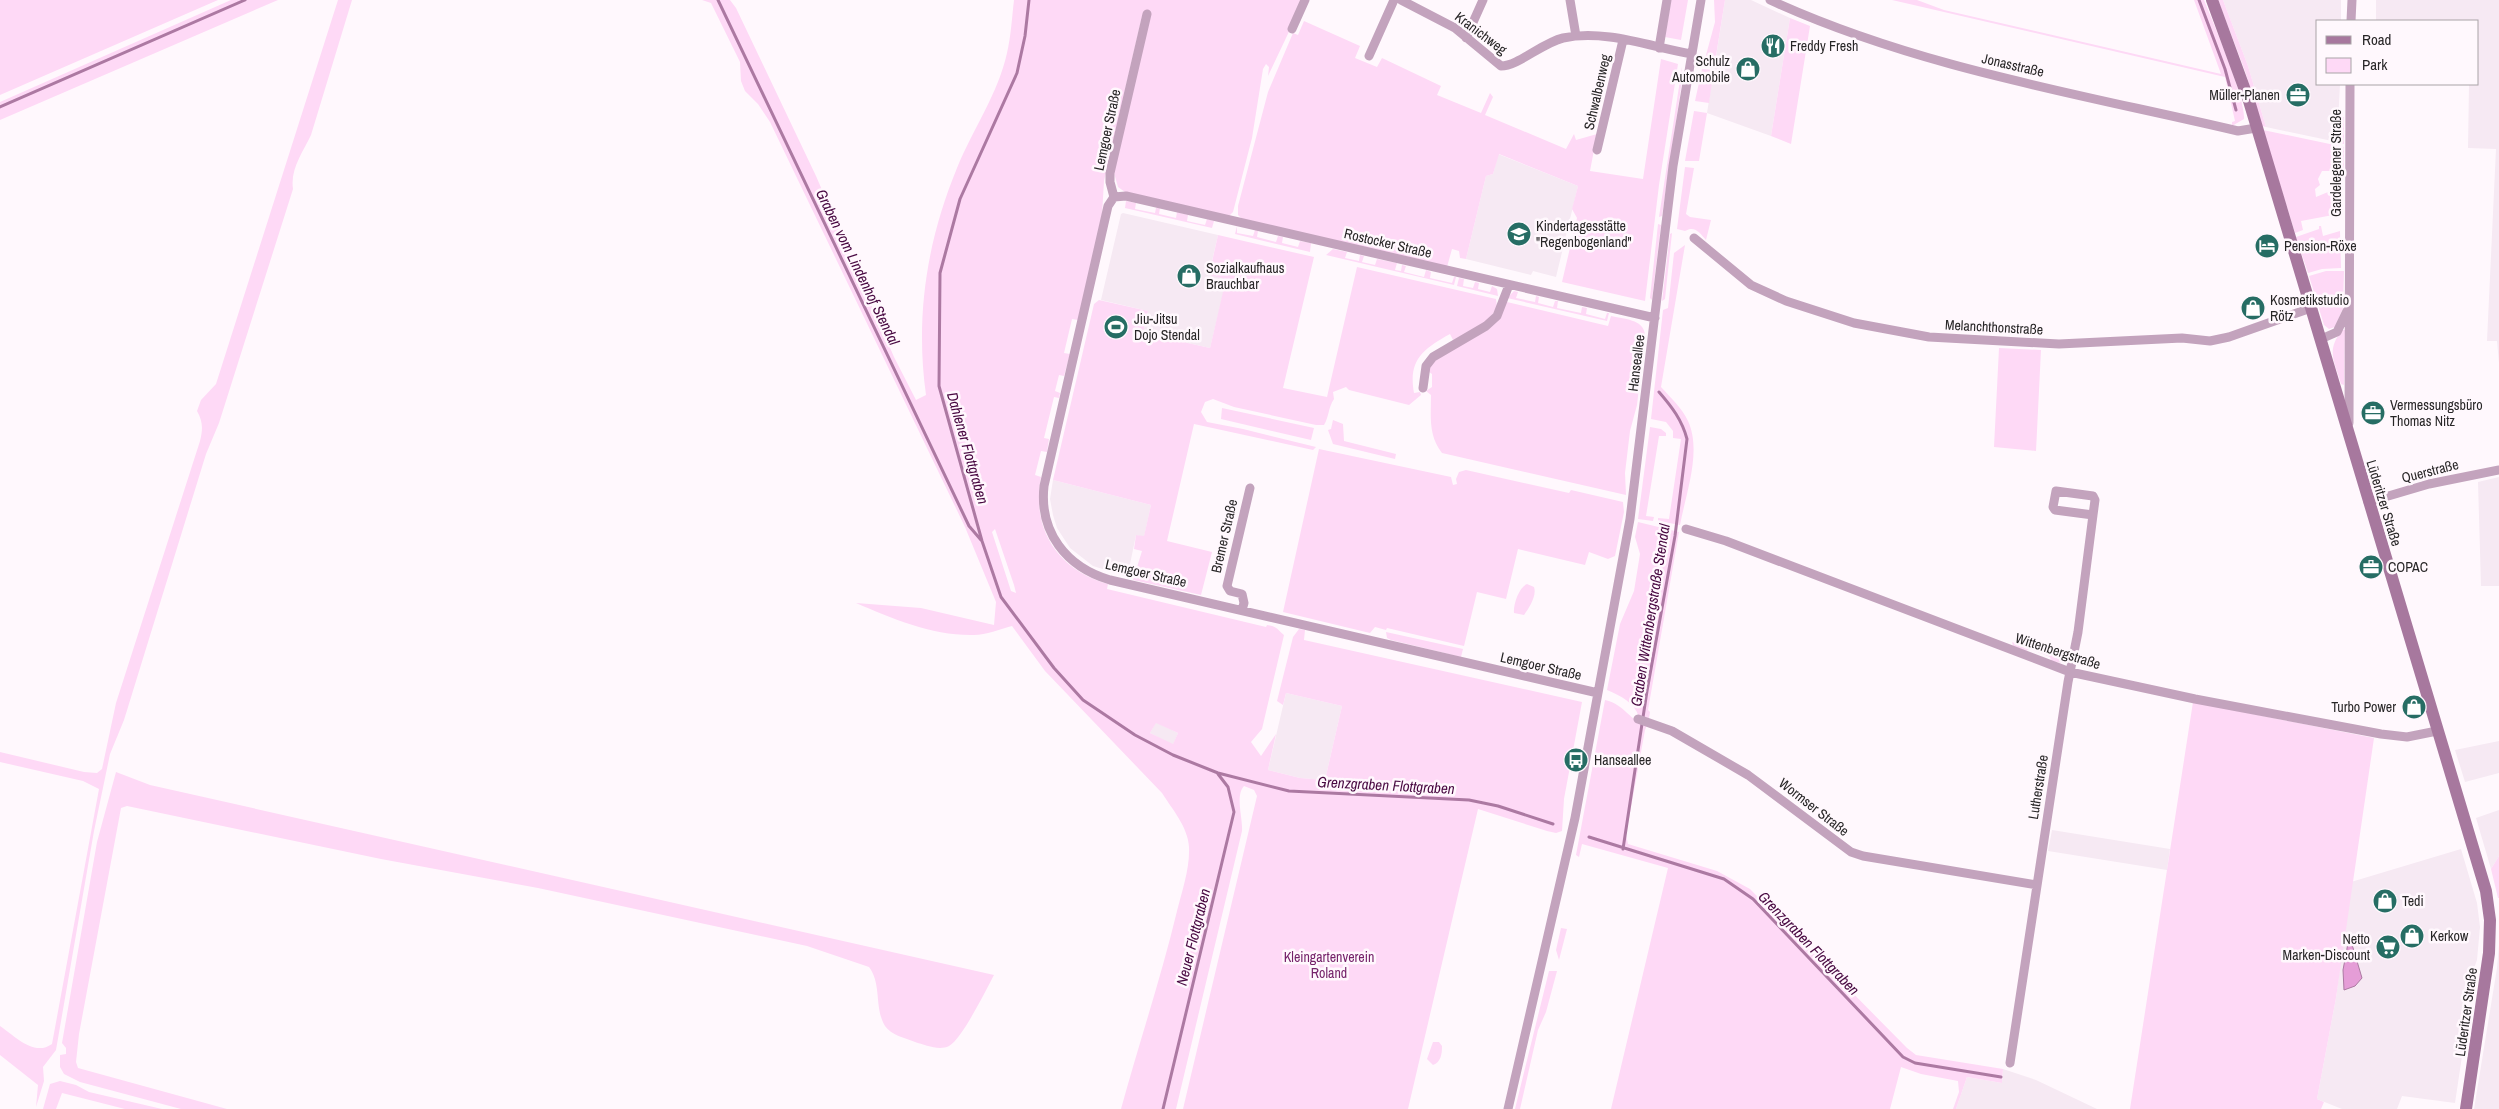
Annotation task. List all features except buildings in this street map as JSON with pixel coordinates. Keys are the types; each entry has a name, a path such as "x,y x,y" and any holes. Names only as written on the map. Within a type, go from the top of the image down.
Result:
{"main road":[{"name":"Lüderitzer Straße","path":"2212,0 2230,45 2321,339 2368,502 2486,891 2490,920 2488,962 2466,1109"}],"street":[{"path":"1292,30 1305,0"},
{"path":"1369,56 1394,0"},
{"name":"Kranichweg","path":"1401,0 1447,23 1496,64 1509,66 1540,46 1576,36 1598,35 1692,54"},
{"path":"1466,38 1483,0"},
{"path":"1570,0 1576,36"},
{"path":"1659,48 1667,0"},
{"name":"Hanseallee","path":"1508,1109 1573,827 1634,500 1673,166 1701,0"},
{"name":"Jonasstraße","path":"1770,0 1850,34 1912,54 2238,132 2256,128"},
{"path":"2351,20 2352,0"},
{"name":"Lemgoer Straße","path":"1147,14 1110,173 1114,197 1108,206 1046,476 1043,497 1047,524 1064,553 1091,574 1598,693"},
{"name":"Schwalbenweg","path":"1597,150 1623,40"},
{"name":"Gardelegener Straße","path":"2349,435 2350,85"},
{"name":"Rostocker Straße","path":"1114,197 1126,196 1655,318"},
{"name":"Melanchthonstraße","path":"1694,238 1751,284 1786,301 1854,323 1925,336 2059,344 2182,338 2210,341 2229,337 2311,308"},
{"path":"1423,388 1426,366 1432,357 1486,326 1497,316 1508,285"},
{"name":"Gardelegener Straße","path":"2321,339 2337,332 2343,322 2349,302"},
{"name":"Querstraße","path":"2368,502 2429,484 2499,470"},
{"name":"Bremer Straße","path":"1242,610 1244,603 1242,594 1230,591 1227,586 1250,488"},
{"path":"2055,492 2093,496 2095,500 2093,515 2055,510 2053,507 2055,492"},
{"name":"Lutherstraße","path":"2010,1063 2070,672 2078,632 2093,515"},
{"name":"Wittenbergstraße","path":"1686,529 1726,541 2070,672 2195,699 2381,734 2407,737 2437,731"},
{"name":"Wormser Straße","path":"1638,719 1647,721 1687,739 1748,775 1851,852 1863,856 2037,885"}],"shaded area":[{"name":"Schulz Automobile","path":"1725,0 1751,0 1790,18 1771,136 1707,113"},
{"path":"2223,0 2341,0 2341,20 2316,20 2316,85 2340,85 2337,142 2266,127 2248,66"},
{"path":"2376,0 2499,0 2499,363 2497,341 2487,341 2496,149 2468,148 2469,85 2479,85 2479,20 2376,20"},
{"name":"Kindertagesstätte \"Regenbogenland\"","path":"1498,154 1578,186 1556,277 1533,271 1531,275 1466,259 1486,176 1493,174"},
{"path":"1121,214 1218,235 1209,274 1227,278 1210,348 1143,333 1148,311 1101,300"},
{"path":"2499,477 2499,586 2481,586 2478,482"},
{"path":"1053,480 1151,505 1144,537 1136,535 1128,574 1125,576 1093,566 1070,548 1057,528 1053,515 1050,499"},
{"path":"1286,693 1342,706 1325,780 1300,778 1268,770"},
{"path":"1156,722 1178,733 1173,745 1150,733"},
{"path":"2499,741 2499,773 2465,782 2455,750"},
{"path":"2499,810 2499,856 2491,869 2476,818"},
{"path":"2052,830 2170,849 2167,870 2048,851"},
{"path":"2461,849 2477,903 2480,927 2477,960 2473,971 2464,1023 2465,1036 2455,1103 2402,1096 2397,1109 2342,1109 2317,1099 2336,998 2351,882"},
{"path":"2351,941 2362,978 2355,986 2344,990 2343,970 2348,943"},
{"path":"2499,945 2499,1109 2474,1109 2497,968"},
{"path":"2003,1069 2036,1080 2097,1109 1956,1109 1967,1077 2002,1083"}],"green space":[{"path":"0,0 218,0 0,95"},
{"path":"231,0 278,0 0,120 0,102"},
{"path":"338,0 352,0 311,135 295,168 293,189 219,423 206,454 124,720 110,754 94,831 56,1050 43,1067 44,1081 36,1107 38,1085 0,1055 0,1026 18,1040 32,1047 45,1047 52,1044 99,789 83,781 0,762 0,752 84,772 97,773 102,769 116,703 200,441 202,426 197,411 201,400 216,384"},
{"name":"Kleingartenverein Roland","path":"702,0 730,0 736,8 816,176 894,357 916,400 926,395 922,336 926,279 931,251 938,223 957,168 998,83 1003,68 1010,40 1014,0 1304,0 1268,76 1269,67 1266,64 1263,69 1252,138 1233,212 1229,216 1125,192 1118,187 1114,173 1143,12 1104,181 1102,215 1078,320 1072,319 1064,353 1070,354 1064,376 1059,375 1055,391 1060,393 1059,398 1054,397 1044,438 1049,439 1047,452 1041,451 1035,475 1041,477 1039,496 1044,530 1062,557 1075,569 1108,584 1107,589 1266,627 1267,625 1271,626 1284,635 1262,729 1251,742 1261,756 1276,734 1268,770 1300,778 1325,780 1342,706 1286,693 1283,705 1277,701 1293,637 1299,629 1305,630 1304,640 1582,702 1564,799 1562,831 1556,833 1547,831 1478,809 1408,1109 1183,1109 1257,796 1254,790 1244,786 1240,795 1242,831 1176,1109 1121,1109 1164,961 1185,879 1189,855 1186,832 1162,793 1045,671 1012,626 979,635 943,633 899,620 856,603 921,608 994,625 996,602 965,527 770,122 758,104 745,91 741,81 740,62 711,3","holes":["995,529 1014,585 1016,593 1011,591 992,532","1156,723 1178,733 1173,744 1150,733"]},
{"path":"1671,0 1688,0 1681,40 1665,37"},
{"path":"1714,0 1725,0 1714,68 1703,66 1715,22"},
{"path":"1892,0 1917,0 1944,10 2221,74 2194,0 2204,0 2235,78 2244,119 2232,126 2232,122 2235,121 2225,77"},
{"path":"2218,0 2223,0 2248,66 2266,127 2262,126 2245,71"},
{"path":"1790,18 1810,26 1791,144 1771,136"},
{"path":"1304,21 1360,46 1355,58 1377,67 1382,58 1441,86 1437,95 1481,113 1490,93 1493,97 1485,115 1566,149 1574,134 1576,140 1597,134 1590,171 1643,179 1661,59 1678,64 1659,185 1645,301 1562,282 1577,218 1572,209 1578,186 1499,154 1493,174 1486,176 1466,259 1460,258 1459,251 1452,249 1447,267 1242,219 1238,215 1238,206 1268,92 1293,33 1298,35"},
{"path":"1682,67 1682,81 1662,216 1659,217"},
{"path":"1702,69 1714,70 1709,103 1695,101"},
{"path":"1694,111 1707,113 1699,161 1685,161"},
{"path":"2337,117 2344,117 2344,144 2337,142"},
{"path":"2263,130 2344,147 2344,176 2339,178 2330,171 2322,171 2318,179 2320,185 2315,189 2316,197 2328,192 2334,205 2333,215 2301,221 2303,230 2295,233"},
{"path":"1685,167 1694,168 1686,214 1690,217 1711,220 1706,240 1694,229 1685,231 1677,229"},
{"path":"1126,201 1136,203 1135,209 1155,213 1156,208 1160,208 1159,214 1176,218 1177,212 1188,215 1187,221 1205,225 1207,219 1214,221 1212,228 1125,208"},
{"path":"1658,224 1661,225 1652,300 1650,298"},
{"path":"1237,226 1237,233 1253,236 1255,230 1258,231 1257,237 1276,242 1278,236 1283,237 1282,243 1298,247 1300,241 1311,243 1310,252 1235,234"},
{"path":"2319,226 2321,226 2323,236 2340,231 2341,268 2322,269 2308,273 2296,237 2319,229"},
{"path":"1672,233 1665,299 1662,301 1670,234"},
{"path":"1218,235 1314,257 1283,388 1327,397 1357,267 1496,299 1497,307 1494,313 1478,327 1453,340 1450,334 1425,351 1413,372 1414,393 1420,392 1421,395 1409,405 1349,390 1346,387 1333,392 1334,399 1326,422 1324,425 1316,425 1234,407 1213,399 1205,402 1201,412 1207,422 1316,447 1313,450 1194,424 1167,541 1212,552 1201,595 1133,580 1142,551 1134,549 1136,535 1144,536 1151,505 1053,480 1094,304 1099,300 1148,311 1143,333 1210,348 1226,279 1209,275"},
{"path":"1685,245 1661,387 1683,412 1692,433 1694,445 1691,472 1680,525 1658,521 1658,518 1669,519 1681,439 1673,438 1673,431 1666,422 1651,419 1663,310 1668,308 1674,253"},
{"path":"1333,249 1347,252 1345,258 1359,261 1360,255 1364,256 1362,262 1375,265 1377,259 1397,263 1395,270 1401,271 1402,265 1406,266 1404,272 1424,277 1426,270 1431,272 1430,278 1452,283 1454,277 1456,277 1454,285 1326,255"},
{"path":"2326,271 2344,271 2343,308 2335,327 2329,329 2324,325 2309,276"},
{"path":"1459,278 1464,279 1463,286 1473,288 1475,282 1479,283 1478,289 1490,292 1492,286 1497,289 1498,296 1457,286"},
{"path":"1514,291 1518,292 1516,298 1535,302 1536,296 1539,297 1538,303 1553,307 1555,301 1558,301 1557,308 1581,313 1582,307 1587,308 1586,314 1605,319 1607,313 1609,313 1607,321 1507,298"},
{"path":"1507,302 1608,326 1611,316 1621,318 1637,323 1644,330 1637,405 1630,431 1625,473 1626,495 1442,453 1432,432 1431,395 1426,391 1432,387 1432,374 1426,370 1430,364 1460,345"},
{"path":"2342,330 2345,330 2344,385 2341,384 2333,356 2334,344"},
{"path":"1999,348 2041,350 2036,451 1994,447"},
{"path":"1222,408 1314,428 1311,440 1221,419"},
{"path":"1333,420 1343,424 1344,441 1396,454 1395,459 1333,444 1328,430 1331,429"},
{"path":"1650,427 1661,429 1666,433 1666,436 1659,436 1646,516 1654,517 1653,521 1638,519"},
{"path":"1319,449 1451,477 1453,485 1457,484 1456,479 1459,472 1466,470 1569,493 1571,490 1623,502 1624,512 1615,556 1608,559 1589,552 1585,565 1518,549 1506,599 1477,592 1464,646 1387,628 1386,630 1375,627 1370,633 1283,612"},
{"path":"1638,522 1679,532 1648,710 1650,712 1649,718 1639,717 1630,703 1607,690 1620,624 1634,591 1640,554 1635,537"},
{"path":"1527,584 1534,587 1535,590 1532,602 1524,615 1514,613 1517,597 1521,589"},
{"path":"1386,632 1463,649 1461,657 1391,640 1387,638"},
{"path":"2012,642 2021,646 2071,653 2066,661 2061,663 2055,662 2051,661 2050,657 2030,649 2026,651 2013,646"},
{"path":"1605,700 1618,705 1636,720 1647,725 1626,835 1628,844 1717,871 1750,889 1916,1055 2003,1069 2002,1083 1967,1077 1956,1109 1953,1109 1959,1092 1958,1081 1921,1074 1901,1067 1890,1109 1611,1109 1668,868 1582,844 1579,857 1576,855"},
{"path":"2193,702 2374,738 2336,998 2317,1099 2324,1102 2321,1109 2130,1109"},
{"path":"116,772 150,785 994,975 973,1014 954,1042 949,1046 941,1048 932,1047 898,1036 885,1026 880,1012 877,988 869,967 807,946 538,888 381,859 127,806 121,808 79,1034 76,1062 78,1068 227,1109 181,1109 80,1082 64,1074 60,1067 60,1055 66,1054 66,1048 62,1043 97,842"},
{"path":"2499,856 2499,898 2498,898 2491,869"},
{"path":"1561,928 1567,929 1559,960 1556,950"},
{"path":"1549,971 1557,971 1546,1012 1538,1030 1520,1109 1515,1109"},
{"path":"1433,1042 1439,1042 1442,1046 1439,1060 1433,1065 1427,1059"},
{"path":"60,1081 76,1085 89,1092 162,1109 125,1109 62,1093 56,1109 43,1109 50,1084"}],"waterway":[{"name":"Graben vom Lindenhof Stendal","path":"0,107 245,0"},
{"name":"Graben vom Lindenhof Stendal","path":"718,0 969,526 981,540"},
{"name":"Dahlener Flottgraben","path":"1029,0 1025,36 1017,73 960,199 940,273 939,386 982,541 1001,597 1054,668 1083,700 1135,735 1173,755 1218,773 1289,791 1469,800 1498,806 1553,824"},
{"path":"2199,0 2225,69 2236,110"},
{"name":"Graben Wittenbergstraße Stendal","path":"1623,849 1647,691 1675,536 1687,439 1676,414 1659,392"},
{"name":"Neuer Flottgraben","path":"1163,1109 1234,812 1228,787 1218,774"},
{"name":"Grenzgraben Flottgraben","path":"1589,837 1724,879 1753,899 1903,1057 1915,1063 2001,1077"}],"place":[{"name":"Freddy Fresh","path":"1773,46"},
{"name":"Schulz Automobile","path":"1748,69"},
{"name":"Müller-Planen","path":"2298,95"},
{"name":"Kindertagesstätte \"Regenbogenland\"","path":"1519,234"},
{"name":"Pension-Röxe","path":"2267,246"},
{"name":"Sozialkaufhaus Brauchbar","path":"1189,276"},
{"name":"Kosmetikstudio Rötz","path":"2253,308"},
{"name":"Jiu-Jitsu Dojo Stendal","path":"1116,327"},
{"name":"Vermessungsbüro Thomas Nitz","path":"2373,413"},
{"name":"COPAC","path":"2371,567"},
{"name":"Turbo Power","path":"2414,707"},
{"name":"Hanseallee","path":"1576,760"},
{"name":"Tedi","path":"2385,901"},
{"name":"Kerkow","path":"2412,936"},
{"name":"Netto Marken-Discount","path":"2388,947"}]}
